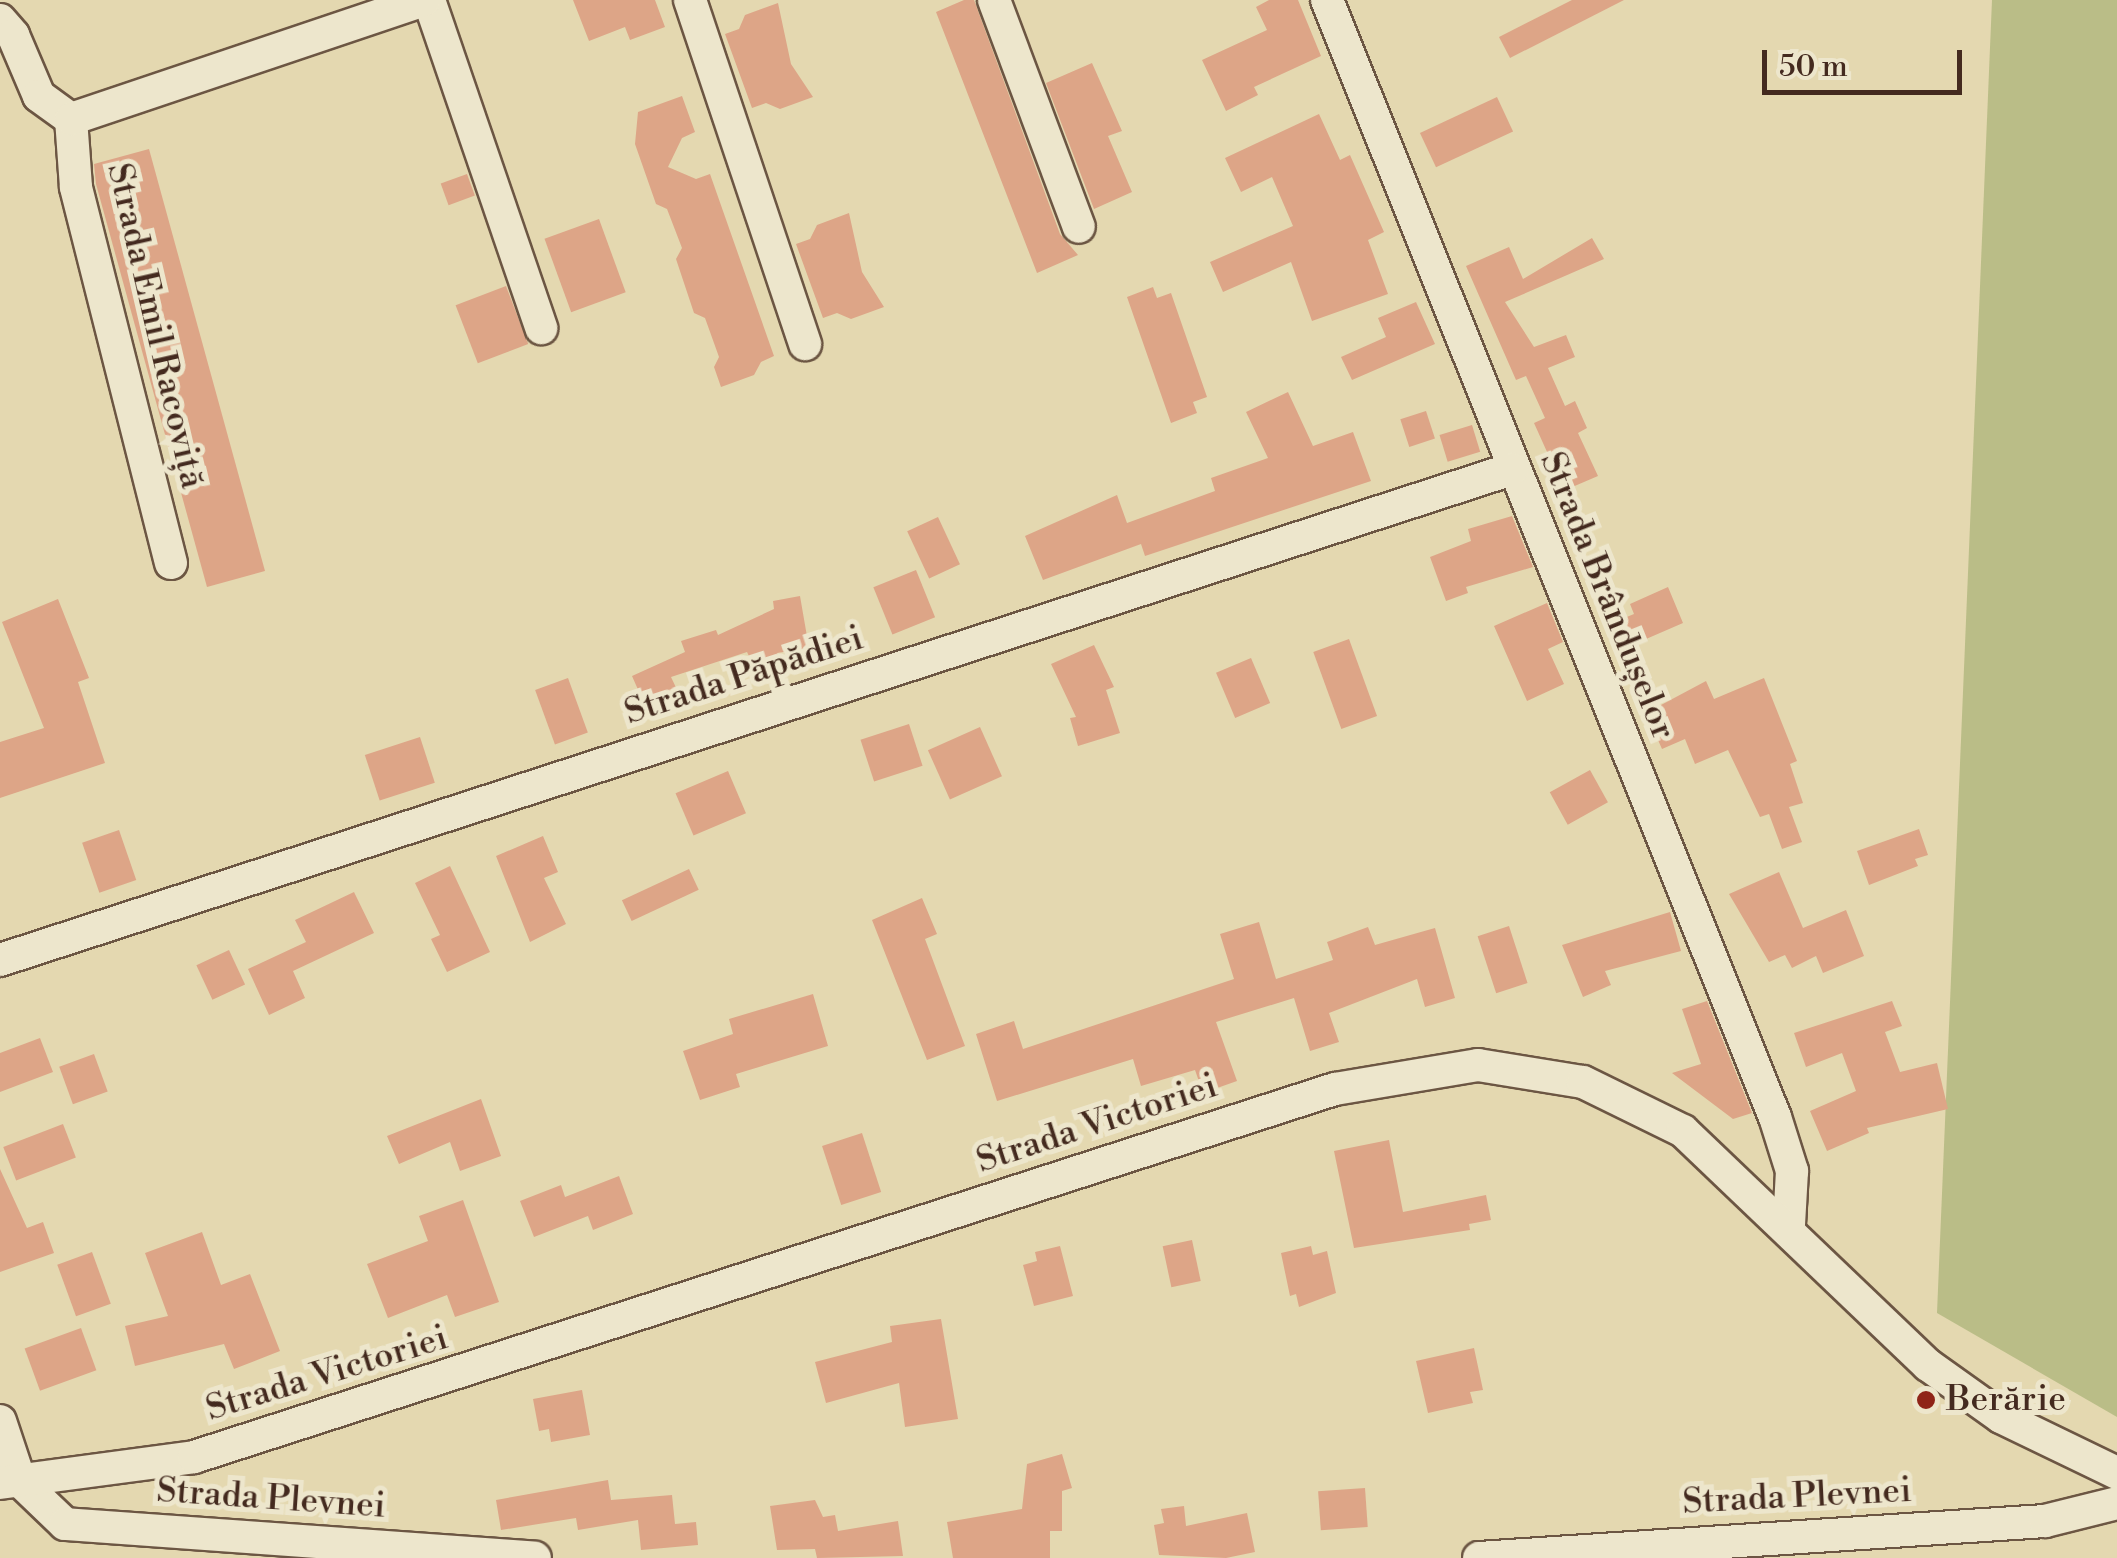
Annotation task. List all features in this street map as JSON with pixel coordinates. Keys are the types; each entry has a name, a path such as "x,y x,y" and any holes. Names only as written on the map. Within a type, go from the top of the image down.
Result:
{"street":[{"path":"0,20 13,35 39,96 71,119 427,0 541,328"},
{"path":"690,0 806,344"},
{"path":"994,0 1080,227"},
{"name":"Strada Brândușelor","path":"1328,0 1512,468 1775,1117 1792,1171 1788,1225"},
{"name":"Strada Emil Racoviță","path":"71,119 76,187 171,562"},
{"name":"Strada Păpădiei","path":"0,960 1512,468"},
{"name":"Strada Victoriei","path":"10,1482 194,1457 1336,1088 1403,1074 1478,1065 1583,1082 1683,1131 1788,1225 1928,1364 2001,1418 2117,1472"},
{"path":"0,1421 10,1482"},
{"path":"104,1470 113,1528"},
{"name":"Strada Plevnei","path":"10,1482 65,1524 533,1558"},
{"name":"Strada Plevnei","path":"1479,1558 2045,1521 2117,1502"}],"green space":[{"path":"1992,0 2117,0 2117,1417 1937,1313"}],"building":[{"path":"573,0 655,0 665,27 630,40 625,27 589,41"},
{"path":"964,0 974,0 1060,234 1078,255 1037,273 936,12"},
{"path":"1269,0 1298,0 1321,56 1254,87 1258,95 1226,111 1202,60 1267,30 1256,7"},
{"path":"1572,0 1624,0 1510,58 1499,37"},
{"path":"778,3 791,64 813,97 780,109 766,103 752,108 725,34 739,29 745,15"},
{"path":"1092,63 1122,131 1108,136 1132,192 1094,209 1046,83"},
{"path":"682,96 695,132 682,138 668,167 696,179 710,174 774,356 761,362 754,375 721,387 714,367 719,357 705,318 694,313 676,259 682,248 667,209 656,204 635,144 638,112"},
{"path":"1497,97 1513,131 1436,167 1420,133"},
{"path":"1319,114 1340,160 1350,155 1384,232 1368,240 1388,294 1312,321 1291,262 1223,292 1210,262 1293,226 1272,177 1241,192 1225,158"},
{"path":"149,149 265,571 207,587 96,184 94,164"},
{"path":"467,174 475,196 449,205 441,184"},
{"path":"849,213 862,272 884,307 851,319 837,313 823,318 796,244 810,239 817,225"},
{"path":"599,219 626,292 571,312 544,239"},
{"path":"1592,238 1604,259 1505,302 1534,347 1566,335 1575,357 1548,368 1565,406 1575,401 1587,428 1578,433 1598,476 1570,488 1567,480 1561,483 1534,423 1545,418 1526,376 1516,380 1466,266 1509,247 1523,279"},
{"path":"506,286 528,344 478,363 456,305"},
{"path":"1153,287 1157,298 1171,293 1207,397 1193,402 1197,413 1171,423 1127,297"},
{"path":"1416,302 1435,344 1352,380 1341,357 1386,337 1378,318"},
{"path":"1288,392 1313,446 1353,432 1371,481 1145,556 1141,544 1043,580 1025,536 1117,495 1127,523 1215,491 1211,478 1268,458 1246,412"},
{"path":"1426,411 1435,439 1409,447 1400,419"},
{"path":"1472,425 1480,452 1448,462 1439,435"},
{"path":"1512,516 1533,567 1466,587 1468,593 1446,601 1430,557 1471,541 1468,529"},
{"path":"938,517 960,564 929,578 907,531"},
{"path":"916,570 935,617 892,635 873,587"},
{"path":"1668,587 1683,623 1623,649 1612,623 1634,614 1630,604"},
{"path":"800,596 809,648 777,653 782,664 758,675 747,652 671,677 680,696 647,710 632,676 685,652 681,641 716,630 718,635 774,609 773,601"},
{"path":"58,599 89,678 78,682 105,763 0,798 0,742 44,728 2,622"},
{"path":"1547,603 1563,642 1548,649 1564,684 1527,701 1494,626"},
{"path":"1349,639 1377,716 1341,729 1313,652"},
{"path":"1094,645 1114,687 1106,690 1120,733 1078,746 1070,718 1076,717 1051,664"},
{"path":"1251,658 1270,703 1235,718 1216,673"},
{"path":"568,678 588,733 555,744 535,690"},
{"path":"1764,678 1797,761 1790,764 1803,803 1789,807 1802,842 1782,849 1769,814 1760,817 1728,750 1695,764 1685,739 1662,749 1646,713 1706,681 1714,699"},
{"path":"909,724 923,766 874,782 860,740"},
{"path":"980,727 1002,776 950,800 928,750"},
{"path":"420,737 435,783 380,801 365,755"},
{"path":"1590,770 1608,802 1568,825 1550,792"},
{"path":"728,771 746,813 694,836 676,793"},
{"path":"1919,829 1928,855 1915,859 1918,866 1869,885 1857,851"},
{"path":"119,830 136,880 99,893 82,843"},
{"path":"543,836 558,872 544,878 566,924 530,942 496,856"},
{"path":"450,866 490,952 447,972 431,939 440,935 415,883"},
{"path":"689,869 699,890 632,921 622,900"},
{"path":"1779,872 1803,928 1846,910 1864,956 1823,973 1816,956 1792,968 1785,955 1769,962 1729,894"},
{"path":"354,892 374,933 293,971 305,998 269,1015 248,969 306,942 295,920"},
{"path":"922,898 937,934 925,939 965,1046 927,1060 872,920"},
{"path":"1670,912 1681,951 1605,971 1611,985 1583,997 1562,945"},
{"path":"1259,922 1276,979 1333,960 1327,942 1368,927 1375,945 1435,928 1455,998 1425,1007 1417,979 1329,1013 1339,1042 1310,1051 1294,998 1216,1022 1237,1081 1203,1093 1195,1070 1141,1086 1133,1059 997,1101 976,1034 1014,1021 1023,1049 1234,979 1220,934"},
{"path":"1509,926 1528,983 1496,993 1478,936"},
{"path":"229,950 245,984 212,1000 196,965"},
{"path":"813,994 828,1046 736,1074 740,1087 700,1100 683,1051 733,1034 729,1019"},
{"path":"1707,1001 1752,1113 1733,1119 1672,1073 1701,1064 1682,1009"},
{"path":"1892,1001 1902,1026 1885,1032 1900,1072 1937,1063 1948,1109 1867,1128 1869,1133 1827,1151 1810,1111 1856,1091 1842,1053 1806,1067 1794,1033"},
{"path":"40,1038 53,1072 0,1092 0,1053"},
{"path":"94,1054 108,1092 73,1104 59,1067"},
{"path":"481,1099 501,1156 460,1171 450,1142 399,1164 387,1136"},
{"path":"63,1124 76,1158 16,1181 3,1147"},
{"path":"862,1133 881,1192 841,1205 822,1146"},
{"path":"1389,1140 1403,1212 1486,1195 1491,1220 1469,1224 1470,1230 1354,1248 1334,1151"},
{"path":"0,1169 27,1228 43,1222 54,1253 0,1272"},
{"path":"619,1176 633,1214 593,1230 588,1216 534,1237 520,1201 561,1185 565,1197"},
{"path":"463,1200 499,1302 455,1317 447,1295 388,1318 367,1264 428,1241 419,1216"},
{"path":"202,1232 221,1285 250,1274 280,1351 234,1369 224,1344 135,1366 125,1326 168,1316 145,1253"},
{"path":"1192,1240 1201,1281 1171,1287 1163,1246"},
{"path":"1060,1246 1073,1296 1034,1306 1023,1265 1037,1261 1035,1252"},
{"path":"1311,1246 1313,1255 1327,1251 1336,1293 1299,1307 1296,1294 1290,1296 1281,1253"},
{"path":"92,1252 111,1304 76,1316 57,1265"},
{"path":"941,1319 958,1419 905,1427 899,1383 826,1403 815,1362 892,1342 890,1326"},
{"path":"81,1328 96,1370 40,1391 25,1349"},
{"path":"1474,1348 1483,1390 1470,1392 1473,1403 1428,1413 1416,1361"},
{"path":"582,1390 590,1435 551,1442 549,1429 539,1431 533,1399"},
{"path":"1062,1454 1072,1488 1062,1491 1062,1531 1050,1531 1050,1558 953,1558 947,1522 1022,1509 1027,1464"},
{"path":"608,1480 611,1500 672,1495 675,1524 696,1522 698,1545 641,1550 638,1520 578,1530 576,1518 501,1530 496,1500"},
{"path":"1365,1488 1368,1527 1321,1530 1318,1491"},
{"path":"815,1500 823,1517 835,1515 838,1531 898,1521 903,1556 817,1558 815,1549 777,1550 770,1506"},
{"path":"1184,1506 1186,1526 1247,1513 1255,1552 1226,1558 1159,1555 1154,1525 1164,1523 1161,1509"}],"place":[{"name":"Berărie","path":"1926,1400"}]}
